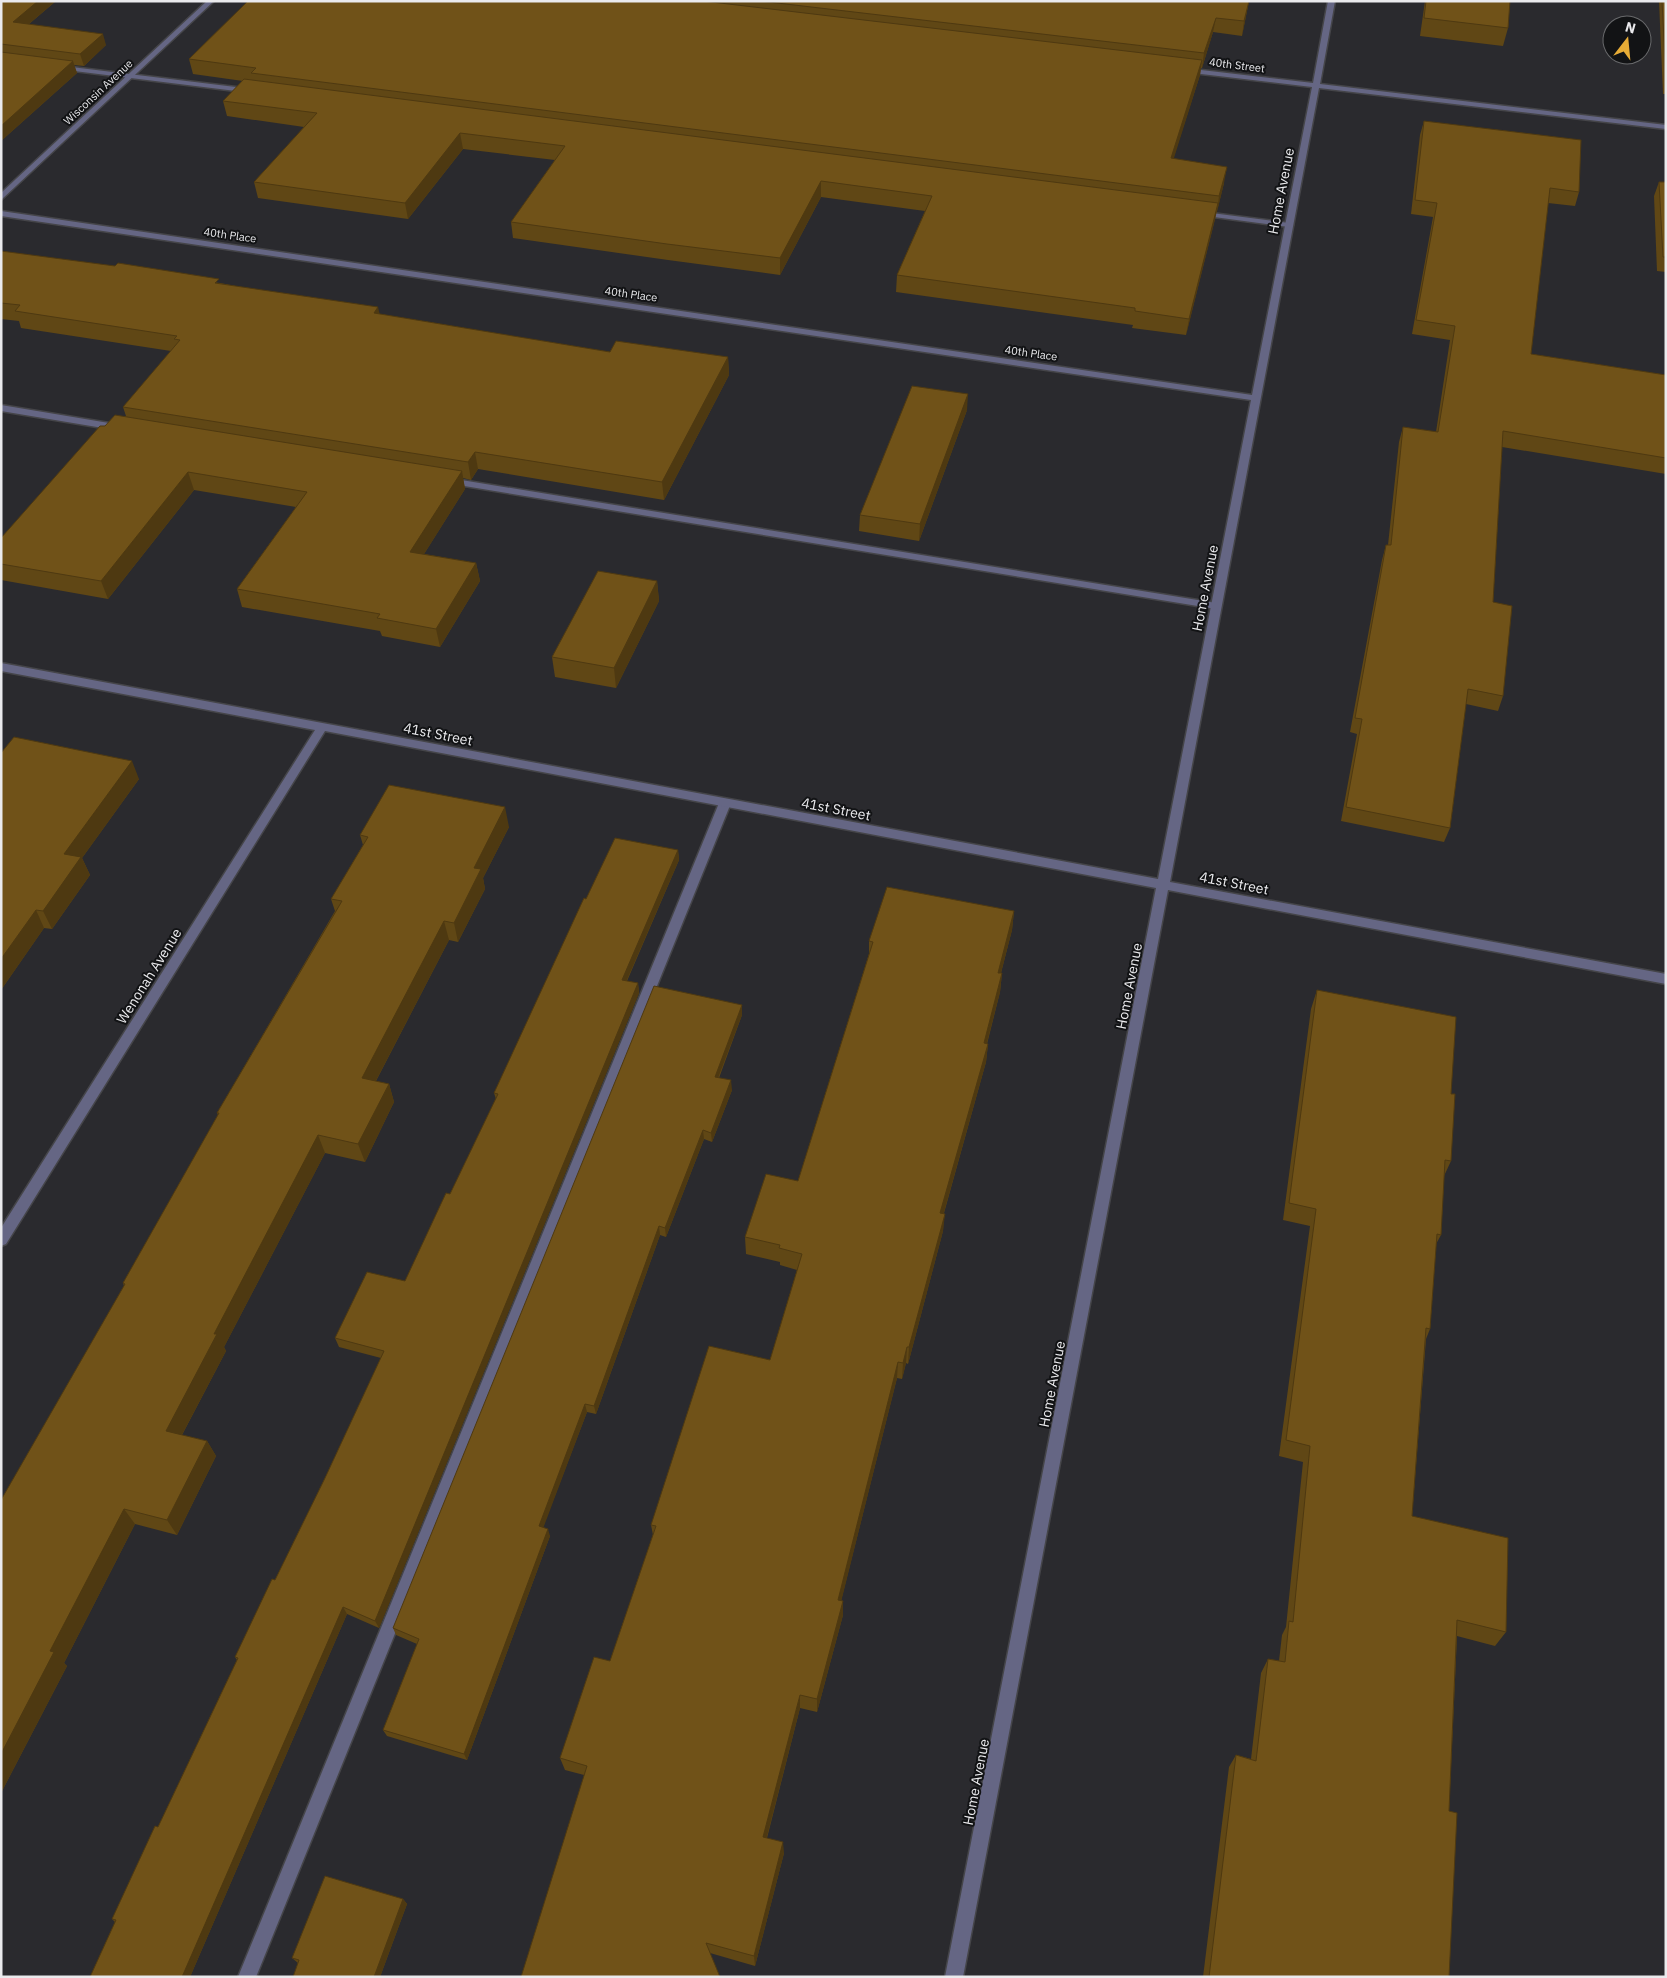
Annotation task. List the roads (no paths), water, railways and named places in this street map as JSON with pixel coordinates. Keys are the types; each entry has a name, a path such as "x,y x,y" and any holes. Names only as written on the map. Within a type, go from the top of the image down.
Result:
{"street":[{"name":"Wisconsin Avenue","path":"1,198 211,1"},
{"name":"Home Avenue","path":"954,1977 1332,1"},
{"path":"50,66 260,92"},
{"name":"40th Street","path":"1172,69 1666,127"},
{"path":"1190,212 1289,224"},
{"name":"40th Place","path":"1,213 1256,398"},
{"path":"1,408 129,429"},
{"path":"434,479 1216,606"},
{"name":"41st Street","path":"1,667 1666,979"},
{"name":"Wenonah Avenue","path":"1,1240 322,727"},
{"path":"247,1977 725,803"}]}
